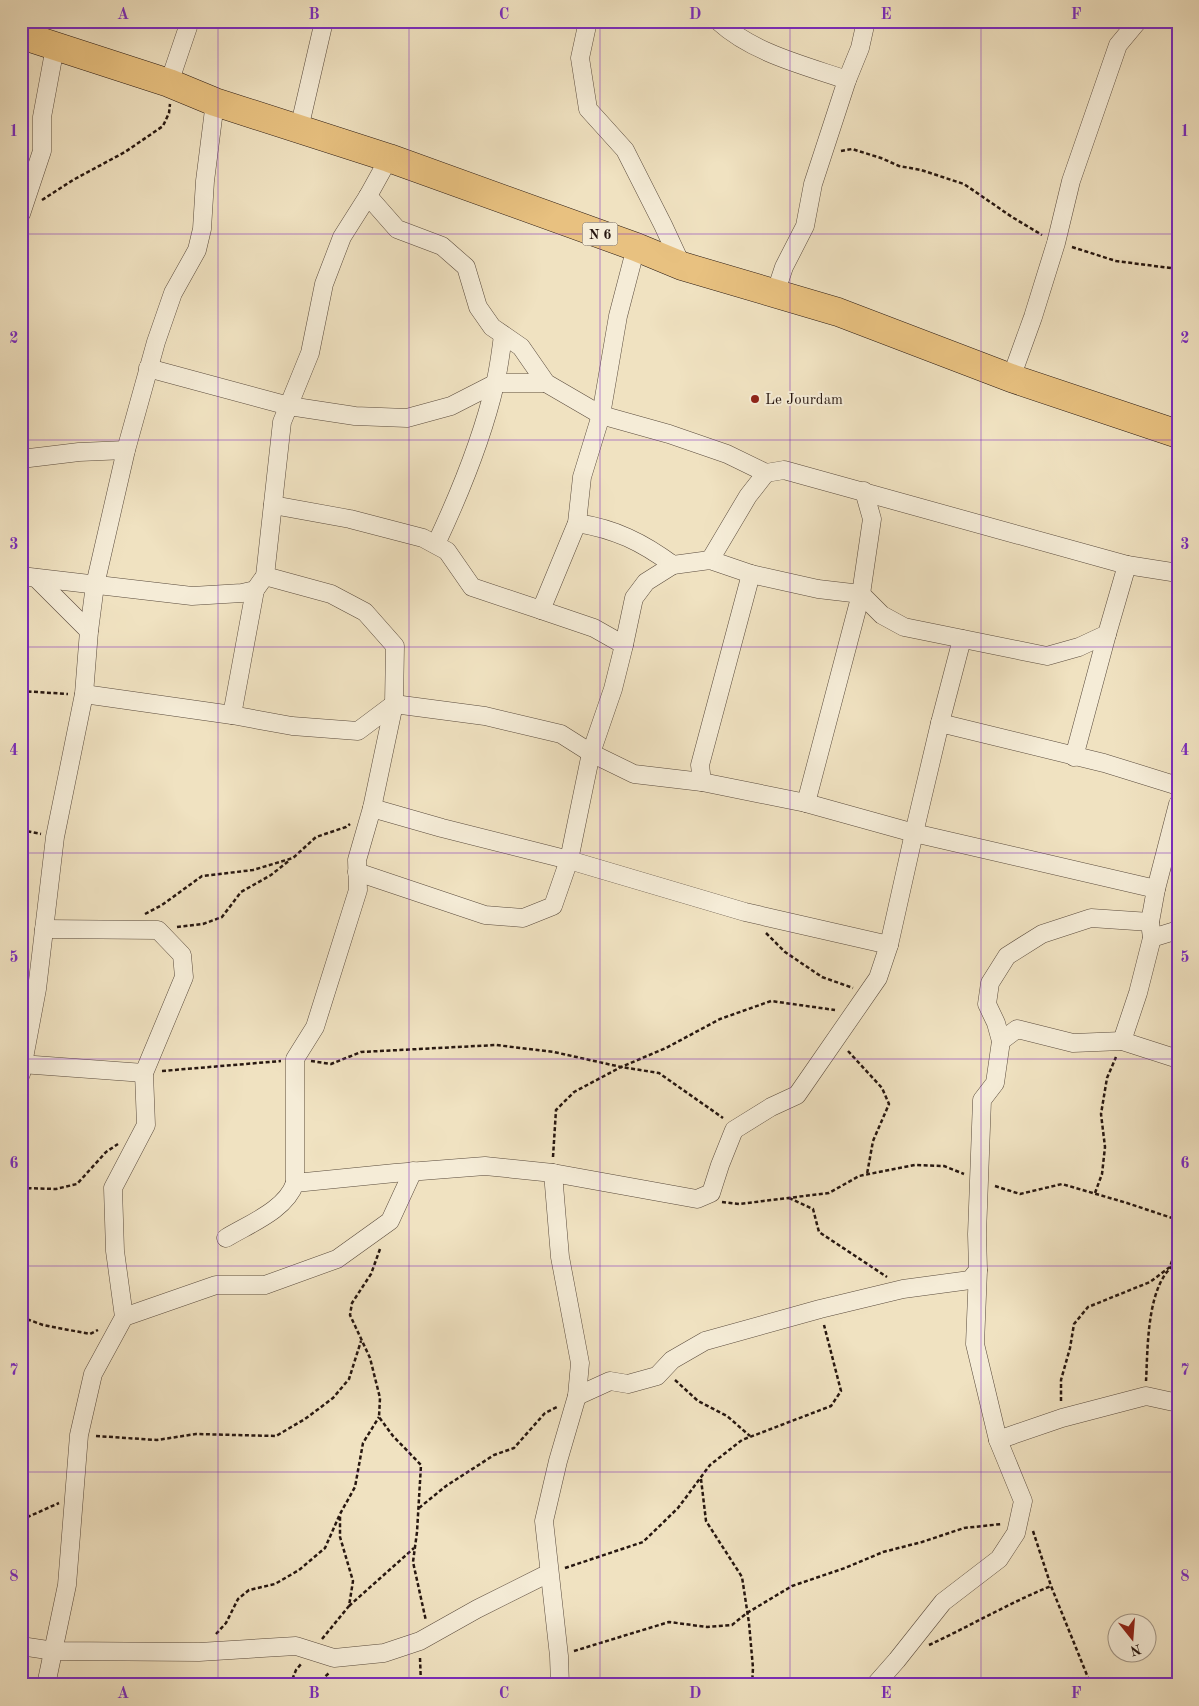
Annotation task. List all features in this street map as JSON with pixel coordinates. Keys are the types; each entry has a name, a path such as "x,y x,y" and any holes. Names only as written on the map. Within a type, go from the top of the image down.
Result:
{"main road":[{"name":"N 6","path":"21,35 169,83 216,102 389,158 636,247 682,266 838,312 1011,378 1178,434"}],"street":[{"path":"169,83 190,21"},
{"path":"299,129 324,21"},
{"path":"588,21 580,58 588,109 625,150 664,225 682,266"},
{"path":"718,21 746,42 797,63 847,80"},
{"path":"775,294 784,267 805,226 813,184 847,80 860,48 866,21"},
{"path":"1011,378 1033,318 1056,243 1071,181 1118,45 1138,21"},
{"path":"21,214 42,151 42,117 55,47"},
{"path":"144,1073 22,1067 36,990 55,837 84,694 95,585 126,450 148,368 173,293 197,250 202,229 204,181 216,102"},
{"path":"232,715 260,583 282,422 310,353 324,284 342,237 389,158"},
{"path":"368,196 397,230 442,246 466,267 478,307 492,327 520,346 546,383 602,415 669,434 727,454 766,473 784,470 1126,565 1178,573"},
{"path":"541,610 577,523 582,477 602,415 618,316 636,247"},
{"path":"436,544 472,461 496,383 503,335"},
{"path":"148,368 289,406 355,416 406,418 451,406 496,383 546,383"},
{"path":"21,459 80,452 126,450"},
{"path":"710,560 748,496 766,473"},
{"path":"806,803 861,594 872,519 864,491"},
{"path":"272,505 350,519 423,538 447,551 472,587 594,628 624,645"},
{"path":"577,523 601,526 649,547 673,565"},
{"path":"357,872 485,915 523,918 554,906 569,860 591,753 613,689 634,598 646,582 673,565 710,560 751,574 818,589 861,594 882,616 904,627 1047,656 1079,647 1107,634"},
{"path":"1074,756 1126,565"},
{"path":"702,782 700,765 751,574"},
{"path":"29,577 192,596 242,593 260,583 331,594 365,612 395,646 394,704 372,808 357,860 358,890 315,1027 295,1059 295,1184 292,1193 273,1210 226,1238"},
{"path":"29,577 89,631"},
{"path":"295,1184 413,1171 485,1166 552,1173 697,1199 711,1193 734,1130 771,1107 797,1095 878,978 889,945 940,723 962,639"},
{"path":"84,694 232,715 292,726 358,731 394,704 484,716 561,734 591,753 634,774 702,782 806,803 914,833 1156,889"},
{"path":"940,723 1104,763 1178,786"},
{"path":"1122,1041 1138,993 1151,930 1156,889 1178,804"},
{"path":"372,808 569,860 745,912 889,945"},
{"path":"874,1682 897,1660 943,1602 999,1559 1016,1533 1025,1526 1023,1501 998,1440 976,1344 977,1234 982,1100 995,1083 1001,1040 988,1004 990,983 1007,956 1042,934 1091,918 1151,930 1178,930"},
{"path":"44,930 158,930 182,955 184,977 144,1073 146,1125 113,1188 115,1251 124,1318 93,1374 79,1435 67,1585 46,1685"},
{"path":"1001,1040 1017,1028 1073,1043 1122,1041 1178,1058"},
{"path":"124,1318 216,1285 265,1285 337,1259 390,1221 413,1171"},
{"path":"552,1173 560,1257 580,1363 576,1396 544,1521 559,1656 560,1685"},
{"path":"576,1396 610,1381 628,1384 657,1376 672,1360 705,1341 820,1309 903,1289 970,1280 978,1270"},
{"path":"998,1440 1062,1418 1146,1396 1178,1403"},
{"path":"21,1646 54,1651 200,1652 296,1646 334,1658 384,1653 425,1638 477,1609 549,1573"}],"path":[{"path":"39,203 73,180 125,152 163,126 169,113 171,92 169,83"},
{"path":"823,154 852,149 899,166 921,170 964,184 1012,217 1056,243 1116,261 1178,269"},
{"path":"21,691 84,694"},
{"path":"158,930 203,924 222,917 241,892 271,875 316,837 346,827 372,808"},
{"path":"115,929 162,905 202,876 253,870 293,858"},
{"path":"745,912 785,952 822,977 869,993"},
{"path":"552,1173 556,1110 574,1092 620,1067 666,1048 720,1019 771,1001 829,1010 857,1010"},
{"path":"837,1038 859,1065 882,1088 889,1104 874,1141 867,1174"},
{"path":"1094,1193 1102,1174 1105,1146 1101,1114 1107,1078 1122,1041"},
{"path":"144,1073 295,1059 331,1064 361,1052 496,1045 554,1052 620,1067 659,1073 718,1113 734,1130"},
{"path":"21,1188 56,1189 77,1184 106,1152 146,1125"},
{"path":"697,1199 739,1204 829,1193 859,1176 867,1174 915,1165 944,1166 1020,1194 1062,1184 1178,1220"},
{"path":"787,1198 813,1209 820,1232 903,1289"},
{"path":"200,1652 226,1623 238,1599 243,1594 249,1590 275,1584 299,1570 325,1548 340,1514 355,1487 362,1442 379,1417 380,1398 370,1358 350,1315 352,1303 371,1274 390,1221"},
{"path":"1146,1396 1148,1335 1154,1296 1170,1266 1178,1242"},
{"path":"1062,1418 1061,1380 1070,1348 1074,1324 1088,1307 1150,1282 1178,1262"},
{"path":"549,1573 643,1542 678,1508 710,1465 742,1440 831,1406 841,1391 820,1309"},
{"path":"21,1317 43,1325 90,1334 124,1318"},
{"path":"79,1435 157,1440 196,1434 276,1436 306,1419 333,1398 350,1379 362,1340"},
{"path":"657,1376 672,1378 698,1402 727,1416 751,1436"},
{"path":"419,1508 446,1486 494,1455 514,1448 545,1413 576,1396"},
{"path":"379,1417 393,1436 421,1465 419,1508 413,1562 425,1638 421,1685"},
{"path":"700,1477 706,1521 742,1577 748,1613 753,1668 752,1685"},
{"path":"21,1520 74,1496"},
{"path":"340,1514 340,1537 353,1581 349,1606"},
{"path":"559,1656 669,1622 707,1628 732,1625 792,1586 846,1568 883,1552 964,1528 1025,1526 1091,1685"},
{"path":"290,1685 296,1670 349,1606 415,1547"},
{"path":"897,1660 970,1627 1026,1596 1051,1586"},
{"path":"852,1685 874,1682"}],"place":[{"name":"Le Jourdam","path":"755,399"}]}
